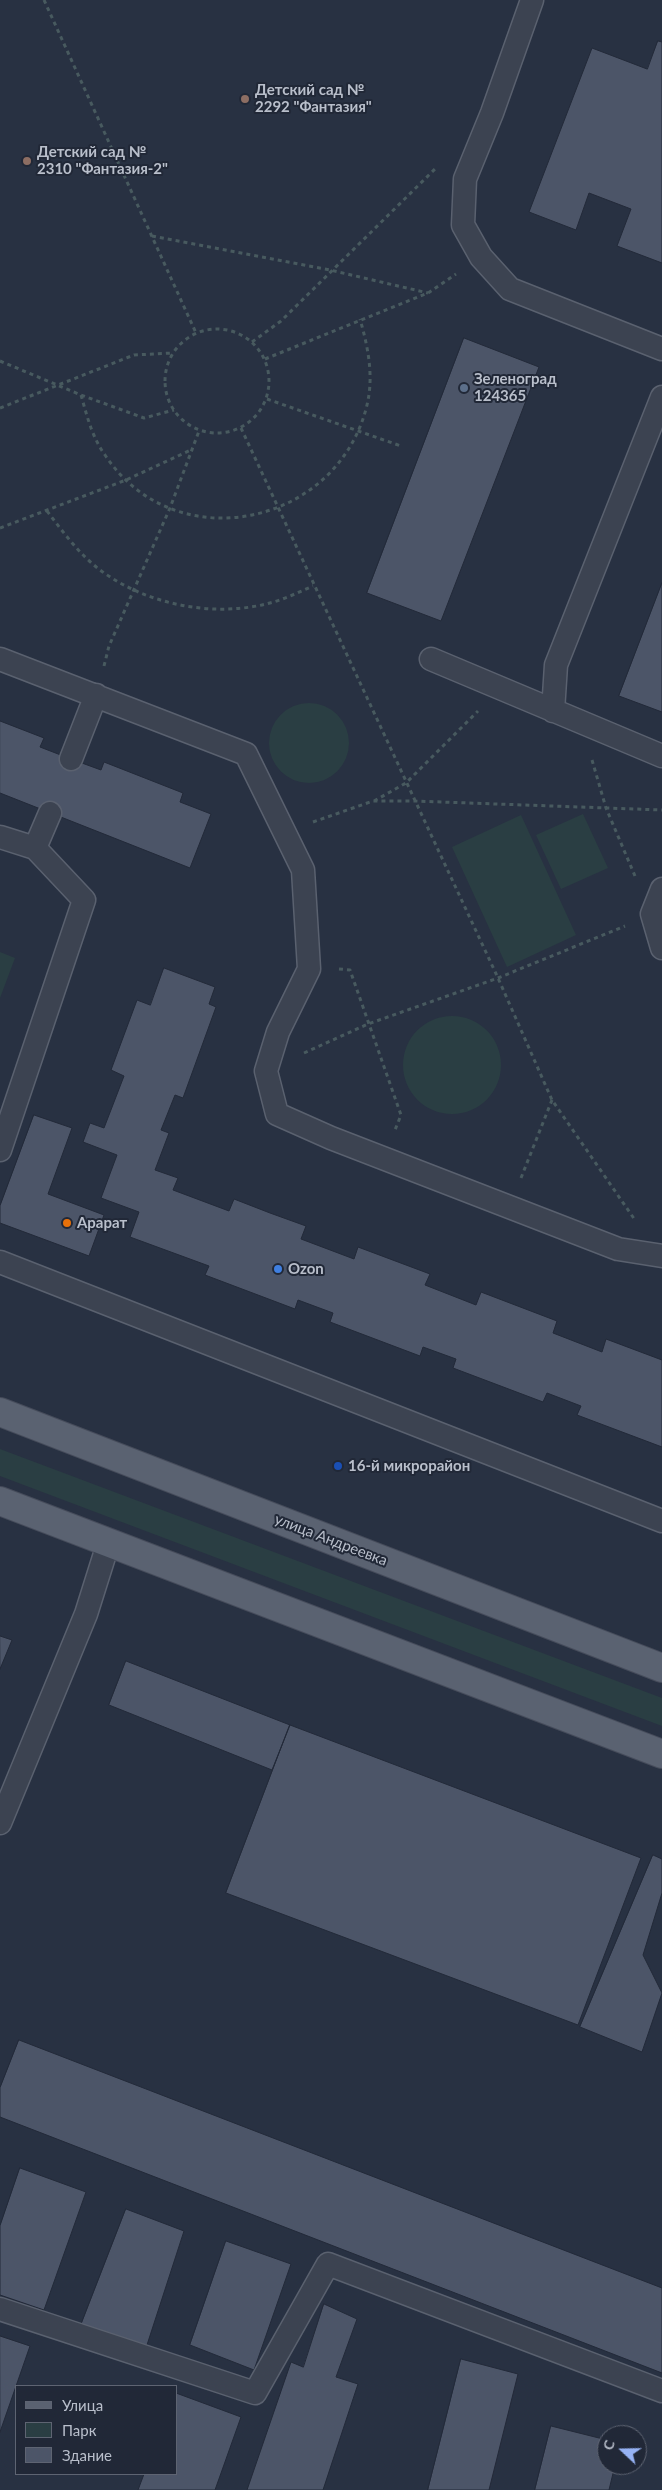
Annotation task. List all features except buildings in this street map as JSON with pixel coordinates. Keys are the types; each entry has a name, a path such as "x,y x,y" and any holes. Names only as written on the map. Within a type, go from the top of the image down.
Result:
{"main road":[{"name":"улица Андреевка","path":"0,1412 662,1668"},
{"path":"0,1500 662,1754"}],"lane":[{"path":"532,0 492,113 465,179 462,224 481,257 510,288 662,349"},
{"path":"553,711 556,665 662,397"},
{"path":"0,659 246,754 303,870 310,968 278,1032 266,1071 277,1114 385,1159 618,1249 662,1257"},
{"path":"431,659 662,756"},
{"path":"71,759 96,695"},
{"path":"35,848 50,812"},
{"path":"0,837 35,848 84,900 0,1150"},
{"path":"662,889 652,914 662,948"},
{"path":"0,1262 662,1522"},
{"path":"0,1823 86,1614 109,1541"},
{"path":"0,2309 255,2393 328,2264 662,2391"}],"path":[{"path":"44,0 196,333"},
{"path":"252,342 281,321 330,270 436,168"},
{"path":"152,236 330,270 428,293"},
{"path":"265,359 428,293 481,257"},
{"path":"81,395 90,427 105,456 126,480 147,496 170,508 206,517 242,517 277,508 303,496 326,478 344,456 358,431 367,404 370,375 368,347 360,319"},
{"path":"216,329 235,332 252,342 265,359 270,378 266,398 257,416 241,428 220,433 200,430 185,423 174,410 167,397 165,381 167,366 173,353 183,341 196,333 216,329"},
{"path":"0,408 134,355 173,353"},
{"path":"0,361 81,395 144,418 174,410"},
{"path":"266,398 401,446"},
{"path":"241,428 313,586 498,978 552,1100 662,1257"},
{"path":"96,695 109,646 135,591 170,508 200,430"},
{"path":"0,528 126,480 194,449"},
{"path":"47,511 71,543 100,570 135,591 179,605 224,609 270,603 313,586"},
{"path":"284,832 373,801 406,783 500,689"},
{"path":"266,1071 368,1024 498,978 652,914 606,808 581,721"},
{"path":"373,801 414,800 662,810"},
{"path":"310,968 350,970 401,1115 385,1159"},
{"path":"510,1207 552,1100"}],"green space":[{"path":"309,703 324,706 337,715 346,728 349,743 346,758 337,771 324,780 309,783 294,780 281,771 272,758 269,743 272,728 281,715 294,706"},
{"path":"583,814 608,868 561,889 536,835"},
{"path":"521,815 576,935 507,967 452,847"},
{"path":"0,952 15,958 0,998"},
{"path":"442,1016 462,1016 471,1019 487,1030 498,1046 501,1055 501,1075 498,1084 487,1100 471,1111 462,1114 442,1114 425,1106 411,1092 403,1075 403,1055 411,1038 425,1024"},
{"path":"0,1449 662,1698 662,1726 0,1476"}],"place":[{"name":"Детский сад № 2292 \"Фантазия\"","path":"245,99"},
{"name":"Детский сад № 2310 \"Фантазия-2\"","path":"27,161"},
{"name":"Зеленоград 124365","path":"464,388"},
{"name":"Арарат","path":"67,1223"},
{"name":"Ozon","path":"278,1269"},
{"name":"16-й микрорайон","path":"338,1466"}]}
